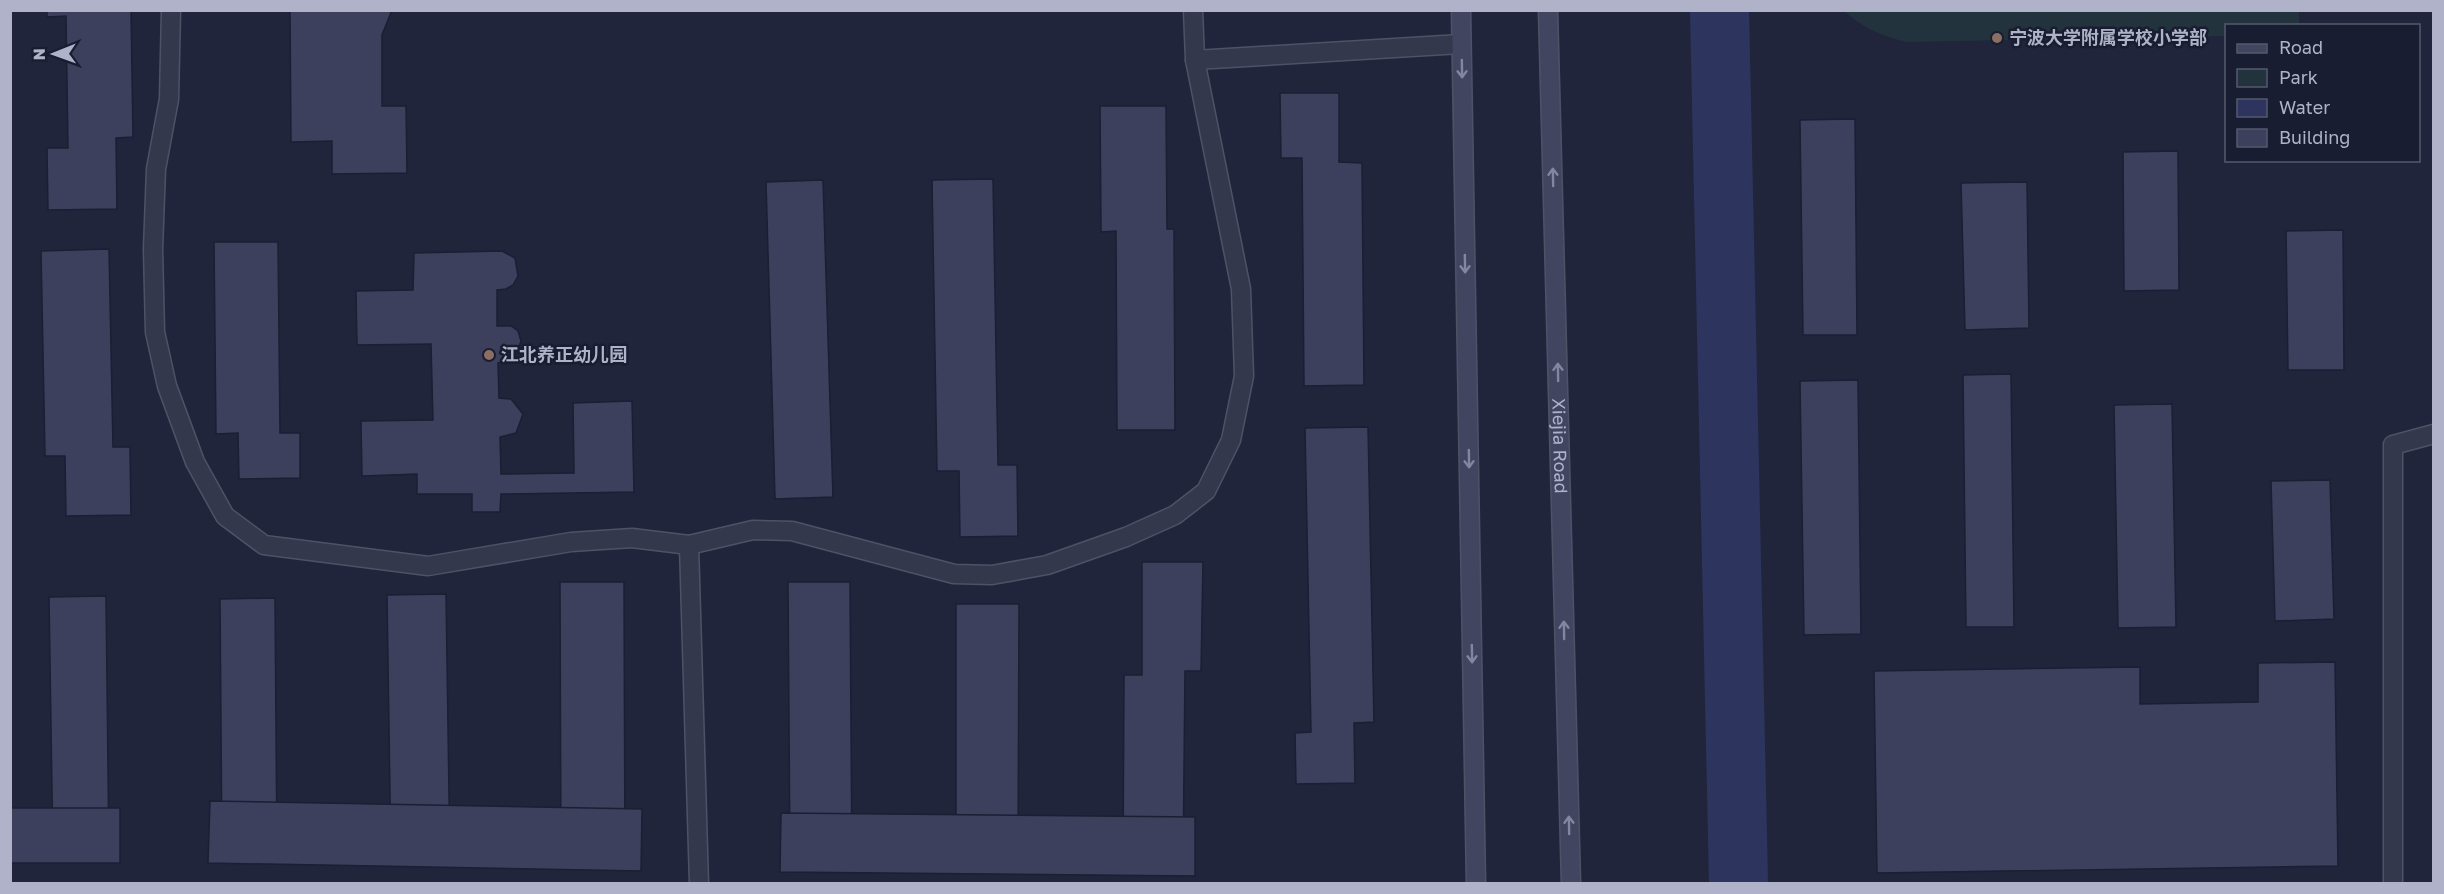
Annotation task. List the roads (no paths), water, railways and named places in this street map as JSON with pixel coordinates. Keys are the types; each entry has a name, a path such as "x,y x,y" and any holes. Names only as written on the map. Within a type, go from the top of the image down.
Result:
{"main road":[{"path":"1461,10 1476,884"},
{"name":"Xiejia Road","path":"1548,10 1571,884"}],"lane":[{"path":"171,10 169,99 156,180 153,249 155,332 167,386 195,462 225,516 264,545 429,566 571,542 632,538 689,545 753,530 792,531 954,574 992,574 1047,565 1126,537 1175,515 1206,491 1231,440 1244,376 1241,290 1195,60 1193,10"},
{"path":"1195,60 1461,44"},
{"path":"2393,884 2393,445 2433,434"},
{"path":"689,545 699,884"}],"water":[{"path":"1690,11 1749,11 1768,883 1709,883"}],"place":[{"name":"宁波大学附属学校小学部","path":"1997,38"},
{"name":"江北养正幼儿园","path":"489,355"}]}
